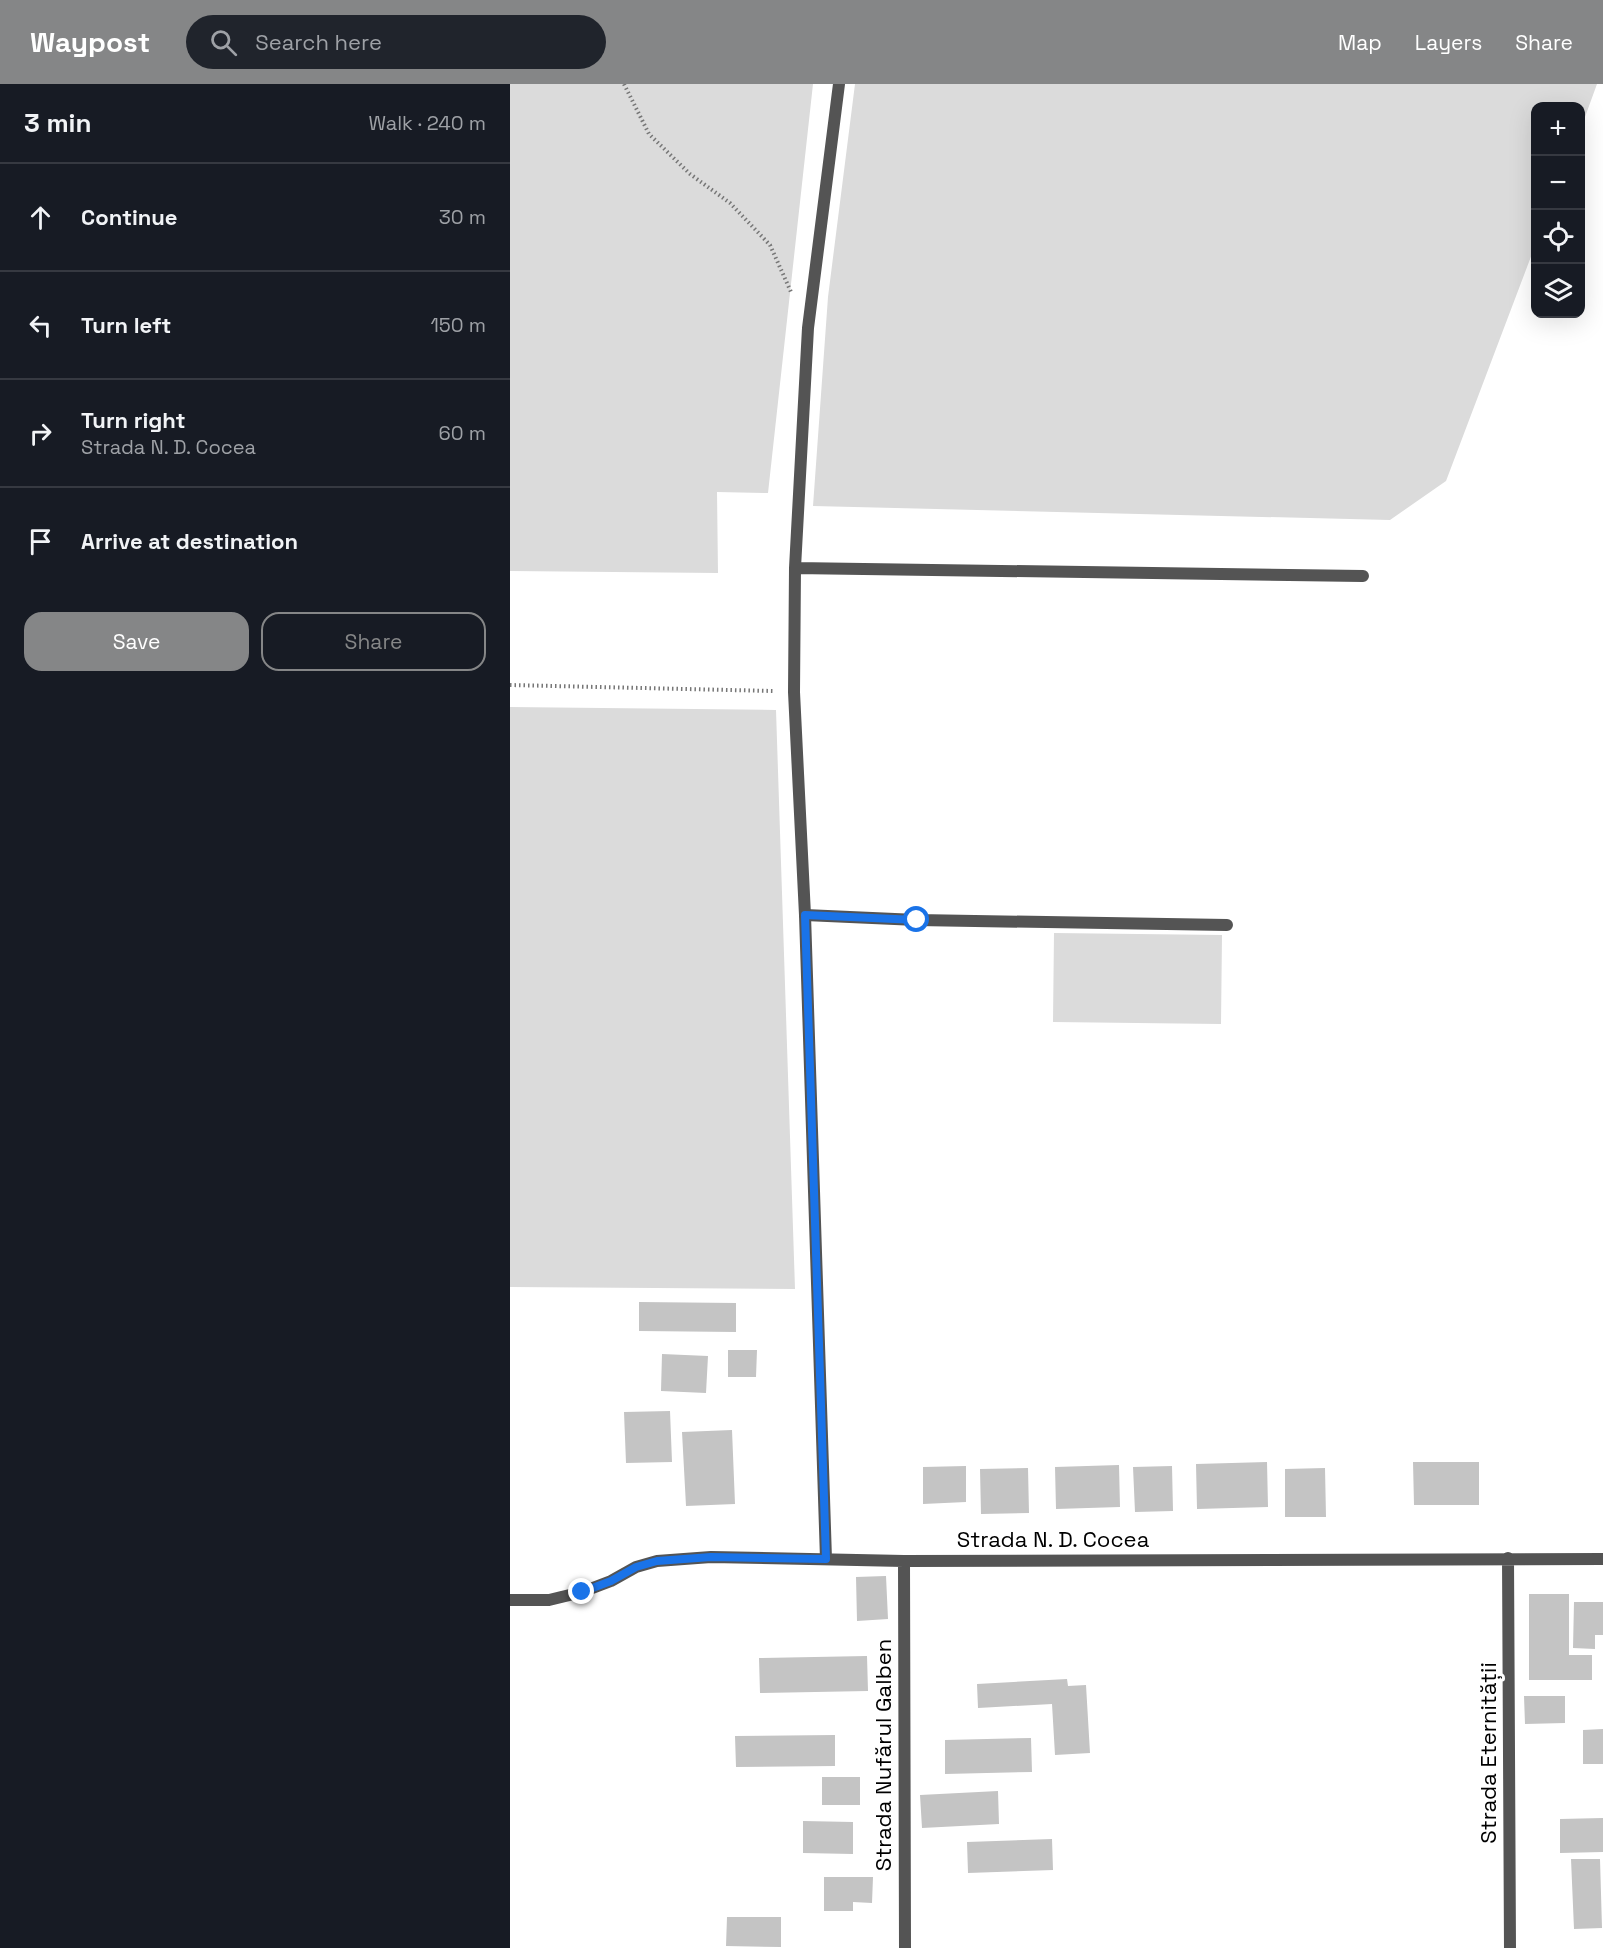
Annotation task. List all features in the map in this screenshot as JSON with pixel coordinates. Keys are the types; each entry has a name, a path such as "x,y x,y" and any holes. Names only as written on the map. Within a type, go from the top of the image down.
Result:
{"street":[{"path":"826,1559 805,915 794,692 795,568 808,328 839,84"},
{"path":"795,568 1363,576"},
{"path":"805,915 917,920 1227,925"},
{"name":"Strada N. D. Cocea","path":"510,1600 549,1600 582,1592 611,1581 636,1567 657,1561 711,1557 904,1561 1603,1559"},
{"name":"Strada Eternității","path":"1508,1558 1510,1948"},
{"name":"Strada Nufărul Galben","path":"904,1561 905,1948"}],"path":[{"path":"624,84 649,134 690,174 730,202 770,245 808,328"},
{"path":"510,684 794,692"}],"shaded area":[{"path":"510,84 813,84 768,493 717,492 718,573 510,571"},
{"path":"855,84 1597,84 1585,117 1585,102 1531,102 1531,257 1446,481 1390,520 813,506 828,297"},
{"path":"510,707 776,710 795,1289 510,1287"},
{"path":"1054,933 1222,935 1221,1024 1053,1022"}],"building":[{"path":"639,1302 736,1303 736,1332 639,1331"},
{"path":"728,1350 757,1350 756,1377 728,1377"},
{"path":"662,1354 708,1356 706,1393 661,1391"},
{"path":"670,1411 672,1462 626,1463 624,1412"},
{"path":"732,1430 735,1504 686,1506 682,1432"},
{"path":"1267,1462 1268,1507 1197,1509 1196,1464"},
{"path":"1413,1462 1479,1462 1479,1505 1414,1505"},
{"path":"1119,1465 1120,1507 1056,1509 1055,1467"},
{"path":"966,1466 966,1502 923,1504 923,1467"},
{"path":"1172,1466 1173,1511 1135,1512 1133,1467"},
{"path":"1028,1468 1029,1513 981,1514 980,1469"},
{"path":"1325,1468 1326,1517 1285,1517 1285,1469"},
{"path":"886,1576 888,1619 857,1621 856,1577"},
{"path":"1529,1594 1569,1594 1569,1655 1592,1655 1592,1680 1529,1680"},
{"path":"1574,1602 1603,1602 1603,1635 1595,1635 1595,1649 1573,1648"},
{"path":"867,1656 868,1691 760,1693 759,1658"},
{"path":"1067,1679 1068,1686 1086,1685 1090,1753 1055,1755 1052,1704 978,1708 977,1684"},
{"path":"1524,1696 1565,1696 1565,1723 1525,1724"},
{"path":"1603,1729 1603,1764 1583,1764 1583,1730"},
{"path":"835,1735 835,1766 736,1767 735,1736"},
{"path":"1031,1738 1032,1772 945,1774 945,1740"},
{"path":"822,1777 860,1777 860,1805 822,1805"},
{"path":"998,1791 999,1824 922,1828 920,1795"},
{"path":"1603,1818 1603,1852 1560,1853 1560,1819"},
{"path":"803,1821 853,1822 853,1854 803,1853"},
{"path":"1052,1839 1053,1870 968,1873 967,1842"},
{"path":"1571,1859 1600,1859 1602,1928 1574,1929"},
{"path":"824,1877 873,1877 872,1903 853,1902 853,1911 824,1911"},
{"path":"727,1917 781,1917 781,1947 726,1946"}],"route":[{"path":"582,1592 611,1581 636,1567 657,1561 711,1557 826,1559 805,915 917,920"}]}
